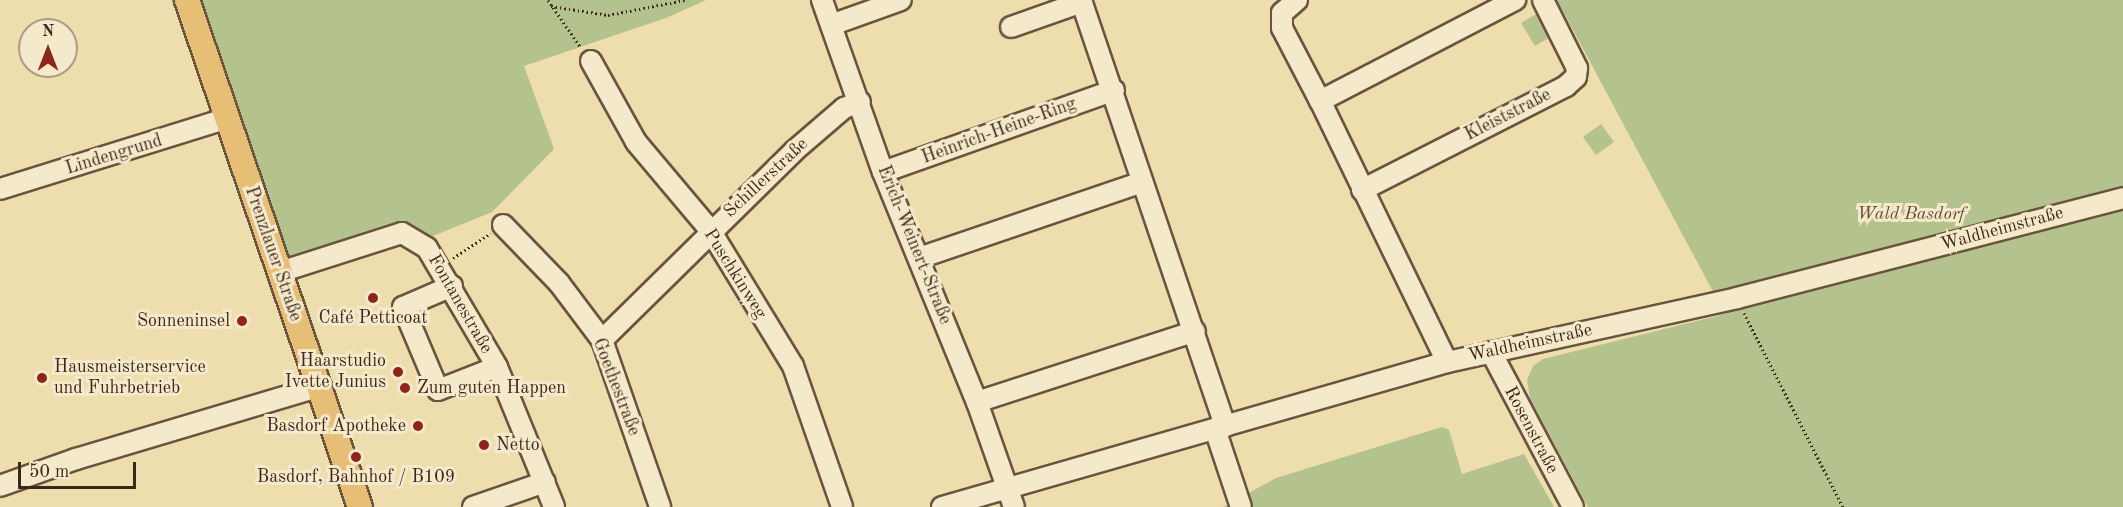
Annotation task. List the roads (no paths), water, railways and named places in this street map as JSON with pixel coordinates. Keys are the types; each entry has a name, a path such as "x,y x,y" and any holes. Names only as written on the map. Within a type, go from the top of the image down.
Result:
{"main road":[{"name":"Prenzlauer Straße","path":"187,0 360,507"}],"street":[{"name":"Erich-Weinert-Straße","path":"822,0 884,172 977,402 1014,507"},
{"path":"831,25 901,0"},
{"path":"1297,0 1282,12 1282,28 1447,362"},
{"path":"1320,101 1515,0"},
{"name":"Kleiststraße","path":"1362,190 1566,86 1576,77 1577,68 1543,0"},
{"path":"1011,27 1081,1 1114,90 1142,182 1195,331 1241,507"},
{"name":"Puschkinweg","path":"591,61 636,142 710,230 793,366 842,507"},
{"name":"Heinrich-Heine-Ring","path":"884,172 1114,90"},
{"name":"Schillerstraße","path":"602,340 710,230 794,151 844,108 860,102"},
{"name":"Lindengrund","path":"0,189 228,118"},
{"path":"919,258 1142,182"},
{"name":"Waldheimstraße","path":"942,507 1447,362 1737,298 2123,198"},
{"name":"Goethestraße","path":"503,225 559,284 602,340 660,507"},
{"name":"Fontanestraße","path":"280,272 402,233 427,248 452,286 497,367 554,507"},
{"path":"452,286 403,308 438,390 497,367"},
{"path":"977,402 1195,331"},
{"name":"Rosenstraße","path":"1491,352 1573,507"},
{"path":"0,486 76,459 318,387"},
{"path":"473,507 545,482"}],"place":[{"name":"Café Petticoat","path":"373,298"},
{"name":"Sonneninsel","path":"242,321"},
{"name":"Haarstudio Ivette Junius","path":"398,372"},
{"name":"Hausmeisterservice und Fuhrbetrieb","path":"42,378"},
{"name":"Zum guten Happen","path":"405,388"},
{"name":"Basdorf Apotheke","path":"418,426"},
{"name":"Netto","path":"484,445"},
{"name":"Basdorf, Bahnhof / B109","path":"356,457"}],"park label":[{"name":"Wald Basdorf","path":"1911,214"}]}
